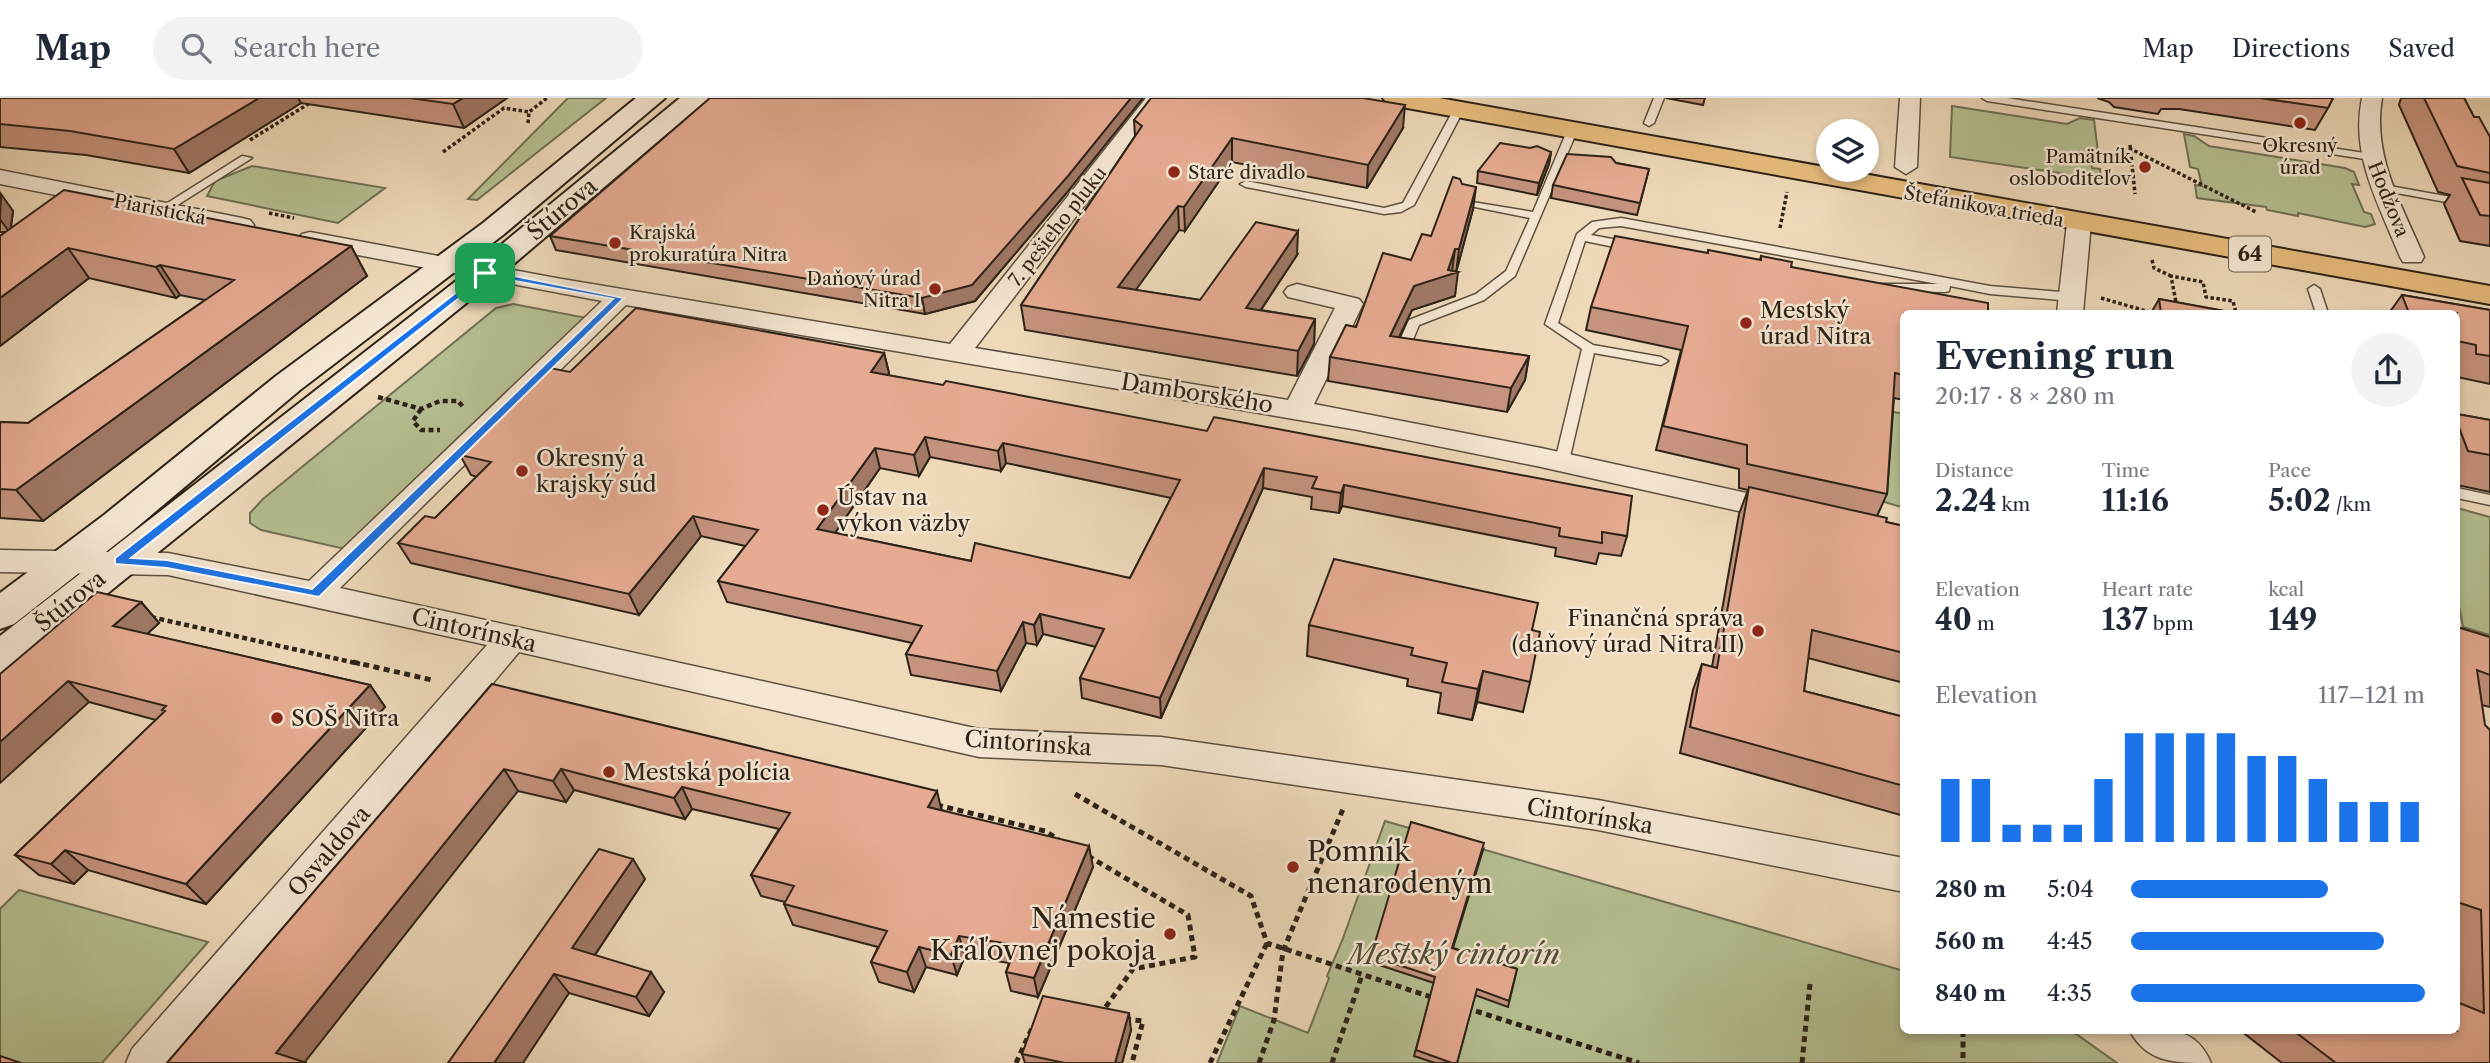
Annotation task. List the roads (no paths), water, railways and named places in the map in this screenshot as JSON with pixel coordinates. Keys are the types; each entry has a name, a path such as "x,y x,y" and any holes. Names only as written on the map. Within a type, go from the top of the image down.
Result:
{"main road":[{"name":"Štúrova","path":"0,614 288,383 538,193 652,98"},
{"name":"Štúrova","path":"0,658 485,273 696,98"},
{"name":"Štefánikova trieda","path":"1396,98 1572,131 1905,179 2080,211 2490,295"},
{"path":"1501,98 1816,152"},
{"name":"Štefánikova trieda","path":"1879,166 1905,179"},
{"name":"Štefánikova trieda","path":"2080,211 2412,257 2490,271"}],"street":[{"name":"7. pešieho pluku","path":"957,353 1157,98"},
{"path":"1905,179 1910,98"},
{"name":"Hodžova","path":"2372,98 2367,114 2371,157 2412,257"},
{"name":"Piaristická","path":"0,177 485,273"},
{"path":"66,210 88,194"},
{"path":"2071,305 2080,211"},
{"name":"Damborského","path":"485,273 619,298 1297,410 1562,461 1812,517"},
{"path":"1297,292 1350,304 1297,410"},
{"path":"315,594 619,298"},
{"name":"Cintorínska","path":"0,561 64,564 119,561 167,564 315,594 979,743 1161,751 1598,815 1900,874"},
{"name":"Osvaldova","path":"147,1063 512,638"},
{"path":"2155,1034 2190,1063"}],"lane":[{"path":"1649,123 1659,98"},
{"path":"1987,98 2371,157"},
{"path":"1246,184 1384,211 1397,210 1408,205 1459,109"},
{"path":"1401,356 1414,323 1480,297 1511,273 1572,131"},
{"path":"164,209 246,158"},
{"path":"2384,188 2490,207"},
{"path":"1464,202 1537,216"},
{"path":"1661,360 1589,348 1551,324 1581,237 1596,225 1621,222 2071,305"},
{"path":"1581,237 1649,250"},
{"path":"1867,286 1990,290"},
{"path":"2314,289 2321,310"},
{"path":"1562,461 1589,348"},
{"path":"2460,495 2490,500"}],"place":[{"name":"Okresný úrad","path":"2300,123"},
{"name":"Pamätník osloboditeľov","path":"2145,167"},
{"name":"Staré divadlo","path":"1174,172"},
{"name":"Krajská prokuratúra Nitra","path":"615,243"},
{"name":"Daňový úrad Nitra I","path":"935,289"},
{"name":"Mestský úrad Nitra","path":"1746,323"},
{"name":"Okresný a krajský súd","path":"522,471"},
{"name":"Ústav na výkon väzby","path":"823,510"},
{"name":"Finančná správa (daňový úrad Nitra II)","path":"1758,631"},
{"name":"SOŠ Nitra","path":"277,718"},
{"name":"Mestská polícia","path":"609,772"},
{"name":"Pomník nenarodeným","path":"1293,867"},
{"name":"Námestie Kráľovnej pokoja","path":"1170,934"}],"park label":[{"name":"Mestský cintorín","path":"1454,954"}]}
